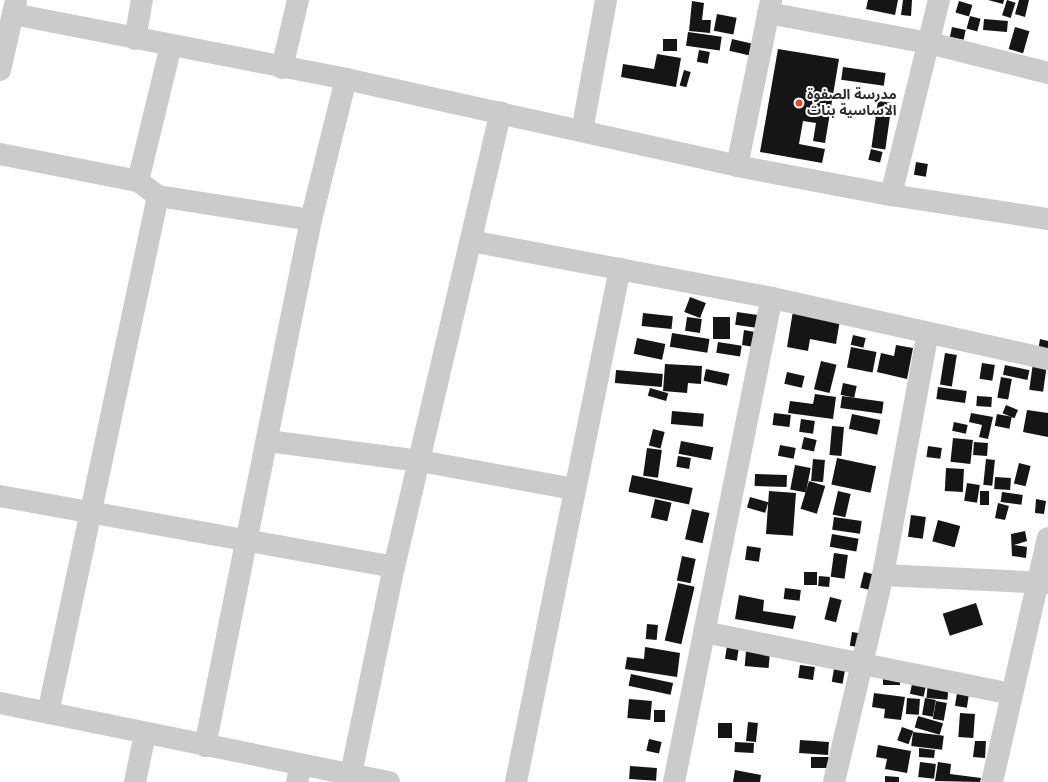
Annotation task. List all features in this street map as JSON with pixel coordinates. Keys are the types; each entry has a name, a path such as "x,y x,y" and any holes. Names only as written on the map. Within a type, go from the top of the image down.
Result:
{"street":[{"path":"135,39 142,0"},
{"path":"282,68 298,0"},
{"path":"582,131 606,0"},
{"path":"891,195 929,43 938,0"},
{"path":"0,70 14,7 135,39 346,79 501,112 737,166 891,195 1048,219"},
{"path":"737,166 769,7 929,43 1048,73"},
{"path":"138,181 171,46"},
{"path":"205,746 312,220 346,79"},
{"path":"351,774 394,567 501,112"},
{"path":"0,154 138,181 158,196 312,220"},
{"path":"48,713 158,196"},
{"path":"471,241 772,298 1048,359"},
{"path":"516,782 574,489 620,268"},
{"path":"674,782 772,298"},
{"path":"834,782 883,575 928,333"},
{"path":"268,441 420,461 574,489"},
{"path":"0,496 91,510 248,538 394,567"},
{"path":"992,782 1012,694 1043,582 1048,538"},
{"path":"883,575 1043,582"},
{"path":"704,632 863,662 1012,694"},
{"path":"0,703 205,746 299,773 351,774 389,782"},
{"path":"135,782 145,734"}],"building":[{"path":"868,0 898,0 895,15 866,9"},
{"path":"903,0 912,0 911,16 901,15"},
{"path":"988,0 1004,0 1003,4"},
{"path":"1007,0 1016,3 1011,18 1002,15"},
{"path":"1019,0 1029,0 1025,17 1015,14"},
{"path":"692,1 704,3 702,20 711,20 710,33 689,31"},
{"path":"959,1 972,5 969,17 955,12"},
{"path":"717,14 737,18 733,35 714,31"},
{"path":"970,16 981,19 977,31 967,29"},
{"path":"984,19 1008,21 1007,32 983,30"},
{"path":"952,27 966,30 964,40 950,37"},
{"path":"1015,27 1029,31 1023,53 1009,49"},
{"path":"688,32 722,37 720,51 686,46"},
{"path":"663,39 677,39 677,51 663,51"},
{"path":"732,39 753,44 751,56 729,51"},
{"path":"778,49 839,59 825,143 813,141 816,123 803,121 799,144 825,149 822,163 760,152"},
{"path":"699,50 710,52 708,64 697,62"},
{"path":"657,54 681,58 676,87 621,77 623,64 654,69"},
{"path":"843,67 886,73 884,86 841,80"},
{"path":"684,70 691,72 686,87 680,85"},
{"path":"878,101 892,103 885,149 871,148"},
{"path":"871,149 883,152 880,163 868,160"},
{"path":"916,162 928,164 926,177 914,175"},
{"path":"690,297 706,303 700,318 684,312"},
{"path":"793,311 840,320 836,344 810,339 808,351 787,347"},
{"path":"737,312 758,315 756,328 735,325"},
{"path":"643,313 673,316 671,329 642,326"},
{"path":"687,317 702,319 700,333 685,331"},
{"path":"713,317 730,317 730,339 713,339"},
{"path":"744,330 755,332 754,347 742,345"},
{"path":"672,333 710,339 707,353 670,347"},
{"path":"853,335 866,338 863,348 851,345"},
{"path":"637,338 665,344 662,360 634,354"},
{"path":"1040,339 1048,341 1048,352 1038,351"},
{"path":"718,342 742,346 740,357 716,353"},
{"path":"896,345 913,348 907,379 877,372 881,353 894,356"},
{"path":"851,347 877,352 873,373 847,368"},
{"path":"945,353 957,355 952,386 940,385"},
{"path":"821,361 837,365 830,393 814,389"},
{"path":"982,363 995,365 992,381 979,379"},
{"path":"1033,363 1047,365 1043,392 1029,390"},
{"path":"665,364 702,366 701,384 688,383 687,393 663,391"},
{"path":"1005,365 1029,370 1027,380 1003,375"},
{"path":"706,369 729,374 727,386 704,381"},
{"path":"616,370 663,374 662,387 615,383"},
{"path":"787,372 805,376 802,388 784,384"},
{"path":"1001,377 1012,379 1008,400 997,398"},
{"path":"843,383 857,386 854,398 841,395"},
{"path":"938,387 967,391 965,403 936,399"},
{"path":"650,388 668,393 666,401 648,396"},
{"path":"815,394 836,397 833,419 788,413 790,401 813,404"},
{"path":"842,396 884,402 882,414 840,408"},
{"path":"977,396 992,397 991,407 976,406"},
{"path":"1006,405 1018,410 1014,418 1002,413"},
{"path":"1027,410 1048,413 1048,437 1023,432"},
{"path":"672,411 704,414 703,427 671,424"},
{"path":"774,413 791,415 789,427 773,425"},
{"path":"971,413 993,417 988,439 979,437 982,425 969,422"},
{"path":"852,414 880,420 877,435 849,429"},
{"path":"997,414 1012,417 1009,429 995,426"},
{"path":"801,419 815,421 813,434 799,432"},
{"path":"954,422 968,425 966,434 952,431"},
{"path":"832,426 844,427 841,456 829,455"},
{"path":"653,429 665,432 661,448 649,445"},
{"path":"804,437 817,440 814,452 801,449"},
{"path":"953,438 973,440 970,464 950,462"},
{"path":"681,441 713,447 711,460 679,454"},
{"path":"974,442 988,443 987,456 973,455"},
{"path":"780,445 796,448 794,459 778,456"},
{"path":"928,446 942,448 940,459 926,457"},
{"path":"647,448 662,450 658,478 643,476"},
{"path":"678,456 691,458 689,469 676,467"},
{"path":"837,458 876,466 871,493 831,484"},
{"path":"813,459 825,460 823,482 811,481"},
{"path":"986,459 995,460 992,486 983,485"},
{"path":"1019,463 1031,466 1026,486 1014,483"},
{"path":"795,465 811,468 806,493 790,490"},
{"path":"946,468 964,469 963,492 945,491"},
{"path":"755,474 787,475 787,487 755,486"},
{"path":"632,475 693,488 689,505 628,492"},
{"path":"995,477 1011,478 1010,490 994,489"},
{"path":"809,481 825,486 817,514 801,509"},
{"path":"967,483 980,485 977,503 964,501"},
{"path":"769,491 796,493 793,536 766,534"},
{"path":"838,491 851,494 845,517 833,514"},
{"path":"980,491 989,491 989,505 980,505"},
{"path":"1002,492 1023,495 1021,505 1001,502"},
{"path":"750,497 768,502 765,513 747,508"},
{"path":"655,499 672,503 667,521 651,518"},
{"path":"1036,499 1046,501 1044,514 1035,513"},
{"path":"998,503 1009,506 1005,520 995,518"},
{"path":"692,509 710,513 703,543 685,539"},
{"path":"911,515 926,517 923,539 908,537"},
{"path":"834,517 862,521 860,534 832,530"},
{"path":"938,520 960,526 955,547 932,541"},
{"path":"1025,531 1027,541 1014,545 1027,547 1026,558 1012,556 1011,534"},
{"path":"832,534 859,539 856,551 830,547"},
{"path":"747,546 761,548 759,562 745,560"},
{"path":"834,553 848,555 845,579 831,577"},
{"path":"682,556 696,559 690,583 677,580"},
{"path":"804,572 817,572 817,585 804,585"},
{"path":"864,572 880,576 876,591 860,588"},
{"path":"819,576 830,577 829,587 818,586"},
{"path":"678,583 695,587 681,644 665,640"},
{"path":"785,588 801,590 800,601 784,599"},
{"path":"739,595 764,600 763,611 796,616 793,629 735,619"},
{"path":"830,597 842,600 836,622 824,619"},
{"path":"976,603 983,625 950,636 943,614"},
{"path":"647,624 658,625 657,640 646,639"},
{"path":"852,632 864,634 862,648 850,646"},
{"path":"727,646 739,648 737,661 725,659"},
{"path":"645,647 680,653 677,677 625,669 627,657 644,659"},
{"path":"746,651 770,653 769,668 745,666"},
{"path":"800,665 815,667 813,680 798,678"},
{"path":"834,669 845,671 843,684 832,682"},
{"path":"883,672 900,672 900,685 883,685"},
{"path":"631,674 673,683 671,695 629,686"},
{"path":"928,681 949,683 947,700 927,698"},
{"path":"912,684 926,687 924,697 910,694"},
{"path":"874,693 905,697 901,720 884,718 885,709 872,707"},
{"path":"957,693 969,695 967,708 955,706"},
{"path":"907,698 920,699 919,715 906,714"},
{"path":"925,698 936,700 933,717 922,715"},
{"path":"629,699 652,701 650,720 627,718"},
{"path":"936,701 947,703 944,721 933,719"},
{"path":"654,710 665,710 665,722 654,722"},
{"path":"960,713 975,714 973,738 958,737"},
{"path":"918,716 943,723 940,735 915,728"},
{"path":"748,722 758,723 756,742 746,741"},
{"path":"718,723 732,723 732,738 718,738"},
{"path":"902,727 913,731 908,744 897,740"},
{"path":"913,732 944,736 942,750 911,746"},
{"path":"649,739 662,742 659,754 646,751"},
{"path":"800,740 829,742 828,755 799,753"},
{"path":"975,741 986,741 985,758 973,757"},
{"path":"735,742 754,743 753,753 734,752"},
{"path":"878,745 911,751 907,773 885,769 887,759 876,757"},
{"path":"919,748 935,750 934,758 919,757"},
{"path":"811,757 829,757 829,768 811,768"},
{"path":"920,762 936,764 934,779 918,777"},
{"path":"938,762 951,764 950,774 981,778 980,782 935,781"},
{"path":"630,766 657,768 656,781 629,779"},
{"path":"735,770 761,775 760,782 733,782"},
{"path":"885,776 899,777 899,782 885,782"}],"place":[{"name":"مدرسة الصفوة الاساسية بنات","path":"799,103"}]}
